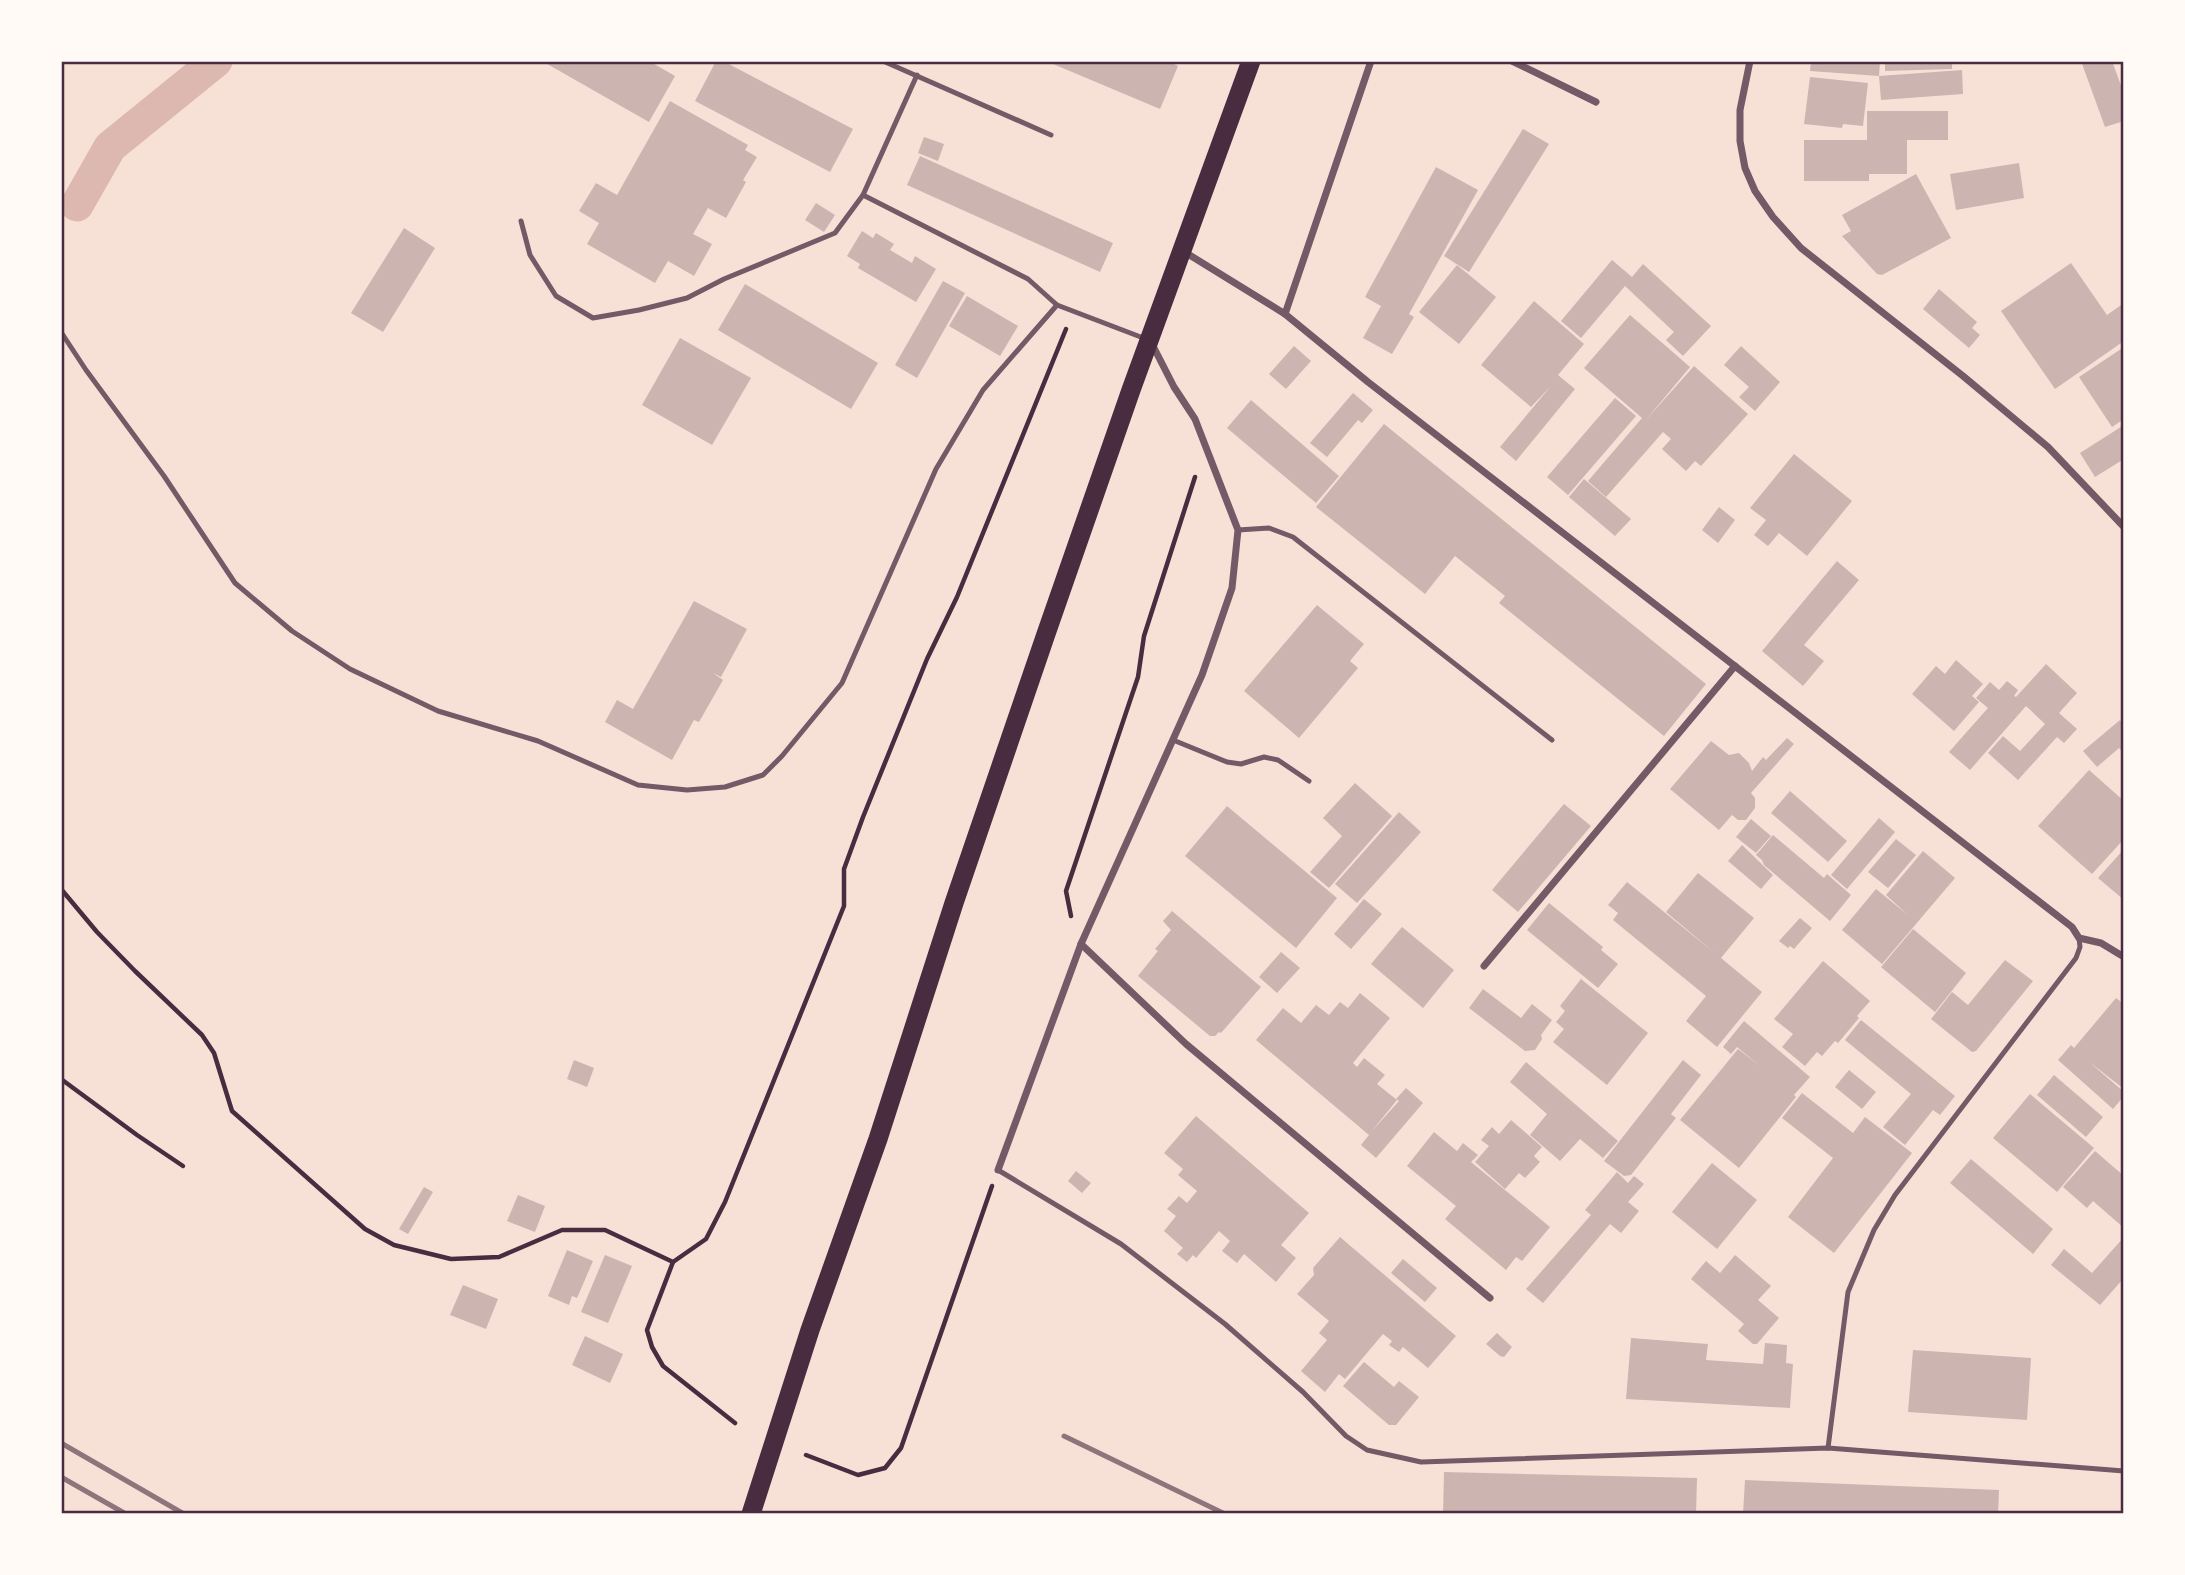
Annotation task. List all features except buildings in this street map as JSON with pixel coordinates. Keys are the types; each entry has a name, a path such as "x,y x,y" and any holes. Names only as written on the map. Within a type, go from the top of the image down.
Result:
{"highway":[{"path":"751,1514 810,1330 878,1139 954,903 1046,634 1130,390 1251,61"}],"street":[{"path":"1285,314 1371,61"},
{"path":"1512,61 1596,102"},
{"path":"1750,61 1740,110 1740,141 1745,168 1755,191 1773,217 1801,248 2048,447 2124,527"},
{"path":"1182,251 1285,314 1379,390 2061,919 2079,938 2101,943 2124,957"},
{"path":"998,1170 1081,944 1202,675 1232,588 1238,530 1195,419 1174,387 1150,341"},
{"path":"1484,966 1735,667"},
{"path":"1081,944 1185,1044 1490,1298"}],"lane":[{"path":"883,61 1051,135"},
{"path":"521,221 530,255 556,296 593,318 687,298 724,279 835,233 863,195 917,75"},
{"path":"863,195 1028,279 1057,304 1150,341"},
{"path":"61,332 164,476 234,583 292,632 350,670 438,710 538,741 638,785 687,790 724,788 763,775 842,683 936,469 984,390 1057,304"},
{"path":"1238,530 1269,528 1293,537 1552,740"},
{"path":"1173,740 1227,762 1241,764 1264,757 1278,760 1309,781"},
{"path":"1828,1448 1848,1292 1874,1230 1895,1195 2076,958 2080,947 2079,938"},
{"path":"998,1170 1121,1244 1225,1324 1303,1392 1346,1436 1367,1450 1421,1462 1828,1448 2124,1471"}],"path":[{"path":"735,1423 663,1366 652,1347 647,1330 673,1262 706,1238 725,1202 844,906 845,869 863,817 927,659 957,597 1073,312"},
{"path":"1081,944 1068,910 1066,891 1138,677 1144,636 1178,529 1208,447"},
{"path":"61,889 106,942 202,1035 214,1053 232,1111 365,1229 394,1245 452,1259 499,1257 562,1230 605,1230 673,1262"},
{"path":"61,1079 183,1166"},
{"path":"806,1455 858,1475 885,1468 901,1448 998,1170"}],"waterway":[{"path":"77,205 110,147 216,61"}],"railway":[{"path":"1064,1436 1225,1514"},
{"path":"61,1443 184,1514"},
{"path":"61,1477 126,1514"}]}
